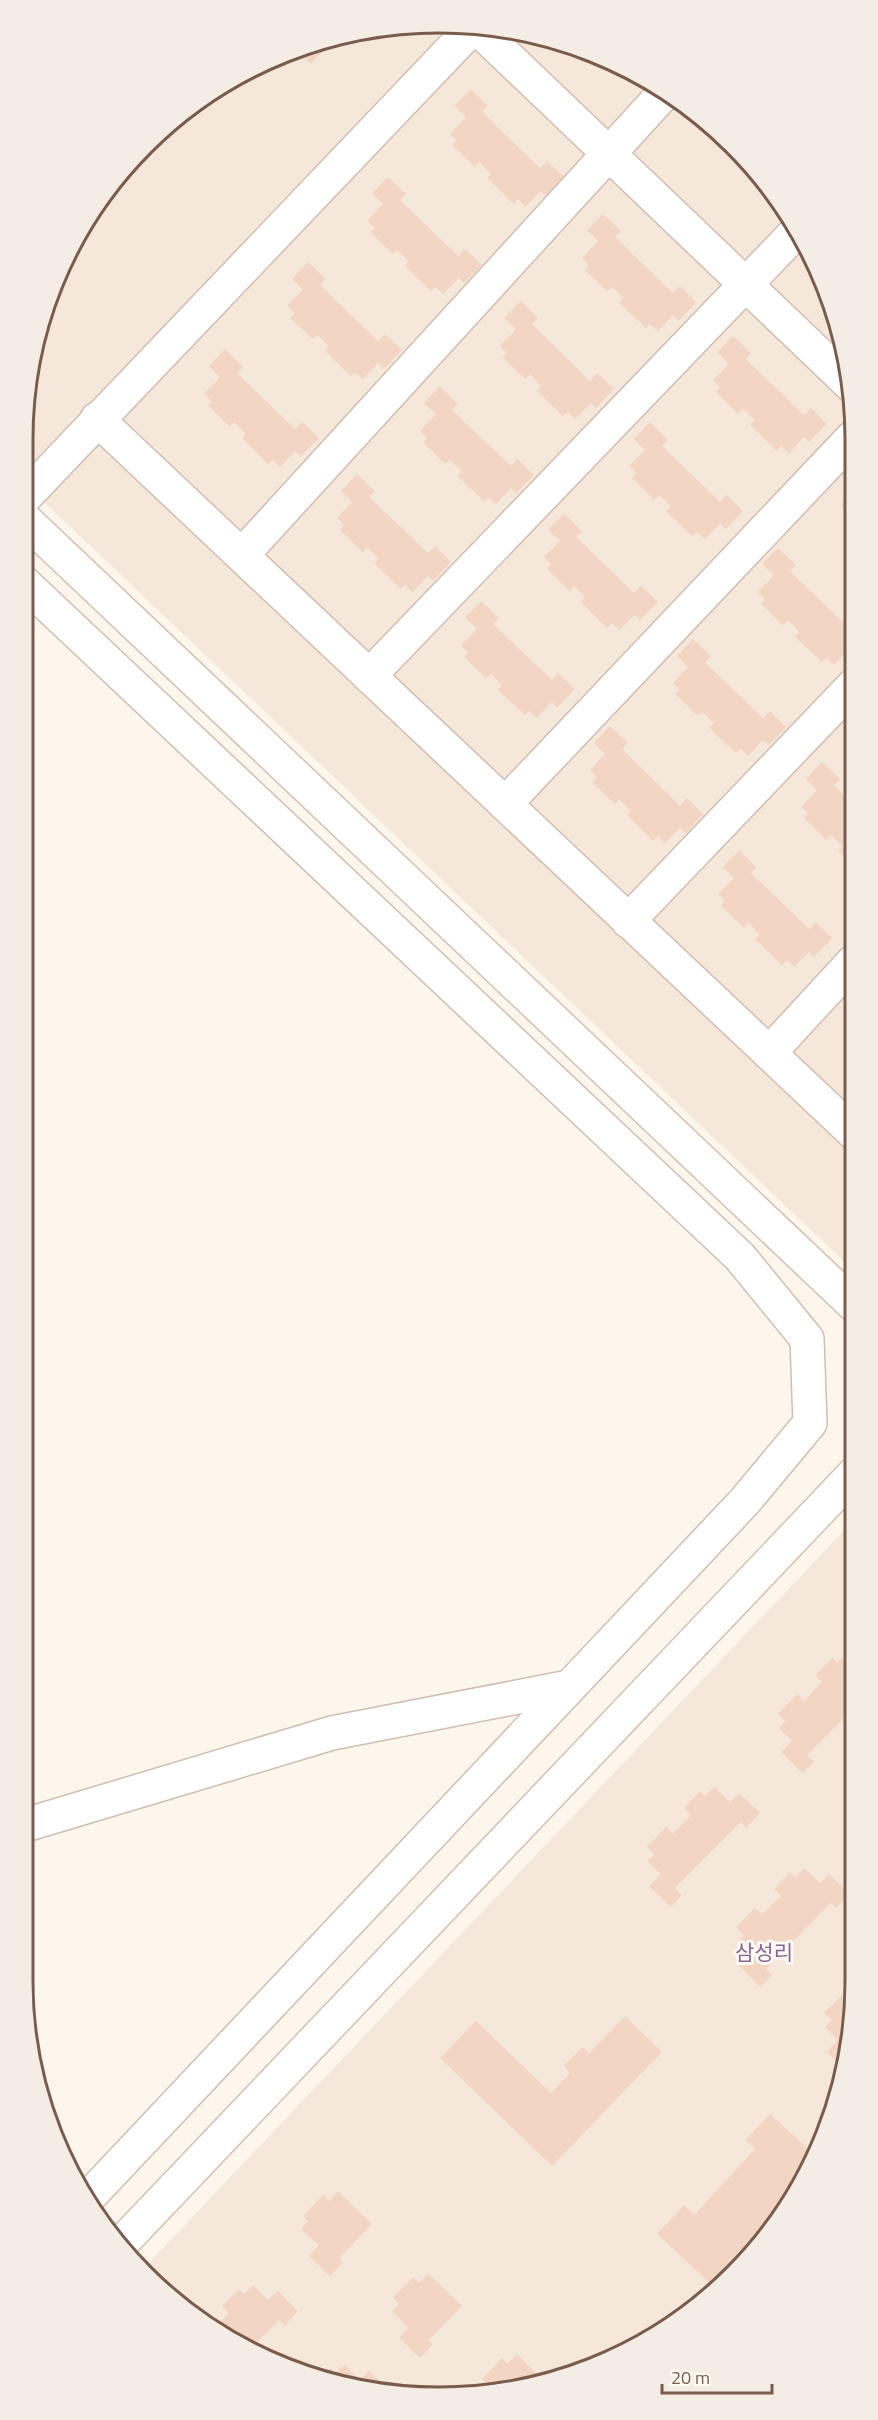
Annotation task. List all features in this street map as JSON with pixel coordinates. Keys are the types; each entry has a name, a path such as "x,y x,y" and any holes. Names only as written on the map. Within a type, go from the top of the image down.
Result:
{"street":[{"path":"33,488 465,34"},
{"path":"485,35 840,374"},
{"path":"242,555 660,98"},
{"path":"369,676 791,237"},
{"path":"97,419 845,1125"},
{"path":"505,804 845,445"},
{"path":"33,527 845,1296"},
{"path":"33,590 740,1257 807,1339 810,1423 745,1501 93,2193"},
{"path":"628,921 845,694"},
{"path":"769,1053 845,971"},
{"path":"126,2239 845,1483"},
{"path":"33,1823 332,1733 569,1687"}],"shaded area":[{"path":"412,34 492,36 570,55 642,87 665,101 707,134 744,171 761,192 777,213 803,259 831,334 842,386 844,412 845,1262 33,491 34,412 41,360 55,308 87,236 101,213 134,171 171,134 213,101 259,75 334,47 386,36"},
{"path":"845,1529 845,1981 842,2034 831,2086 803,2161 777,2207 726,2268 665,2319 594,2356 518,2379 492,2384 439,2387 386,2384 360,2379 284,2356 213,2319 171,2286 148,2264"}],"building":[{"path":"324,50 311,64 303,57"},
{"path":"471,89 488,106 482,112 540,168 547,161 564,177 546,196 541,191 525,207 518,199 514,204 487,178 491,174 479,162 475,167 452,145 457,140 450,134 466,117 454,106"},
{"path":"388,177 406,194 400,200 458,256 465,249 482,265 464,283 459,278 443,294 435,287 431,291 405,266 409,261 397,250 393,254 370,232 375,228 367,221 383,204 372,193"},
{"path":"603,214 621,231 615,237 673,293 680,286 696,302 679,321 673,315 658,331 650,324 646,328 619,303 624,298 612,287 607,291 585,270 589,265 582,258 598,241 587,230"},
{"path":"308,262 326,279 320,285 378,341 385,334 402,350 384,369 378,363 363,379 355,372 351,376 325,351 329,346 317,335 313,339 290,318 295,313 287,306 303,290 292,279"},
{"path":"521,301 538,318 532,324 590,381 597,373 614,389 596,408 591,403 575,419 568,412 563,416 537,391 541,386 530,374 525,379 502,357 507,353 500,346 516,329 504,318"},
{"path":"733,336 751,353 746,359 804,415 811,408 827,424 809,442 804,437 789,453 781,446 777,451 750,425 755,420 743,409 738,414 716,392 720,387 713,380 729,364 717,352"},
{"path":"225,349 243,367 237,373 295,429 302,422 319,438 301,456 295,451 280,467 273,460 268,464 242,438 246,434 234,422 230,427 208,405 212,401 204,394 220,377 209,366"},
{"path":"440,386 458,404 452,410 511,466 517,459 534,475 516,493 511,488 496,504 488,497 484,501 457,476 462,471 450,460 445,464 423,442 427,438 420,431 436,414 424,403"},
{"path":"650,422 668,440 662,446 720,502 727,495 743,511 726,529 720,524 705,539 697,532 693,537 666,511 671,506 659,495 654,500 632,478 637,473 629,466 645,450 634,439"},
{"path":"357,474 375,491 369,497 428,553 435,546 451,562 433,581 428,576 413,592 405,585 401,589 374,563 379,559 367,547 363,552 340,530 344,525 337,518 352,502 341,491"},
{"path":"564,513 582,531 576,537 634,593 641,586 658,602 640,620 635,615 619,630 612,623 607,628 581,602 585,597 574,586 569,591 547,569 551,564 544,557 560,541 548,530"},
{"path":"778,548 796,565 790,571 845,624 845,653 834,665 826,658 822,662 795,637 799,632 788,620 783,625 761,604 765,599 758,592 774,575 762,564"},
{"path":"481,601 499,618 493,624 552,680 558,673 575,689 557,708 552,702 537,718 529,711 525,715 498,690 502,685 491,674 486,678 464,657 468,652 461,645 477,629 465,618"},
{"path":"693,639 711,656 705,662 763,718 770,711 786,727 769,745 763,740 748,756 741,749 736,753 709,728 714,723 702,712 698,716 675,694 680,690 673,683 688,667 677,656"},
{"path":"610,726 628,743 622,749 680,806 687,798 703,814 686,833 680,828 665,843 658,836 653,841 627,815 631,811 619,799 615,804 592,782 597,777 590,770 605,754 594,743"},
{"path":"822,762 840,779 834,785 845,796 845,858 838,851 843,847 831,835 826,840 804,818 808,813 801,807 817,790 806,779"},
{"path":"739,850 756,867 751,873 809,929 816,922 832,938 814,957 809,952 794,967 787,960 782,965 755,939 760,934 748,923 744,928 721,906 725,901 718,894 734,878 723,867"},
{"path":"845,1655 845,1717 807,1755 814,1762 802,1773 781,1752 792,1741 779,1728 786,1721 778,1714 797,1694 804,1701 822,1682 815,1675 832,1658 837,1663"},
{"path":"714,1787 730,1802 739,1793 760,1813 746,1828 741,1822 675,1888 682,1895 671,1907 649,1886 661,1874 647,1861 654,1855 647,1847 666,1827 673,1834 691,1815 684,1808 700,1791 705,1796"},
{"path":"804,1868 820,1883 829,1874 845,1889 845,1899 836,1908 831,1903 766,1969 772,1975 761,1987 739,1966 751,1955 737,1942 744,1935 736,1927 755,1908 762,1914 781,1896 774,1889 790,1872 796,1877"},
{"path":"844,1993 842,2034 837,2061 827,2052 838,2040 825,2027 832,2020 824,2013"},
{"path":"625,2016 662,2052 552,2166 440,2058 476,2021 551,2093 570,2073 564,2066 582,2047 589,2053"},
{"path":"770,2114 808,2149 777,2207 744,2249 710,2283 657,2234 684,2205 694,2215 755,2149 745,2140"},
{"path":"338,2191 372,2224 339,2258 343,2263 330,2276 309,2256 319,2245 301,2229 308,2221 303,2216 323,2195 329,2201"},
{"path":"428,2273 462,2306 429,2340 433,2344 420,2358 399,2338 409,2328 392,2311 399,2304 393,2298 413,2277 419,2283"},
{"path":"253,2285 268,2300 278,2291 298,2311 285,2325 279,2320 256,2343 219,2323 229,2313 222,2306 239,2289 244,2294"},
{"path":"517,2354 538,2374 492,2384 487,2384 482,2379 502,2358 507,2364"},
{"path":"345,2365 359,2379 334,2373 327,2371 330,2368 335,2373"},
{"path":"369,2371 382,2383 361,2379"}],"district":[{"name":"삼성리","path":"764,1952"}]}
